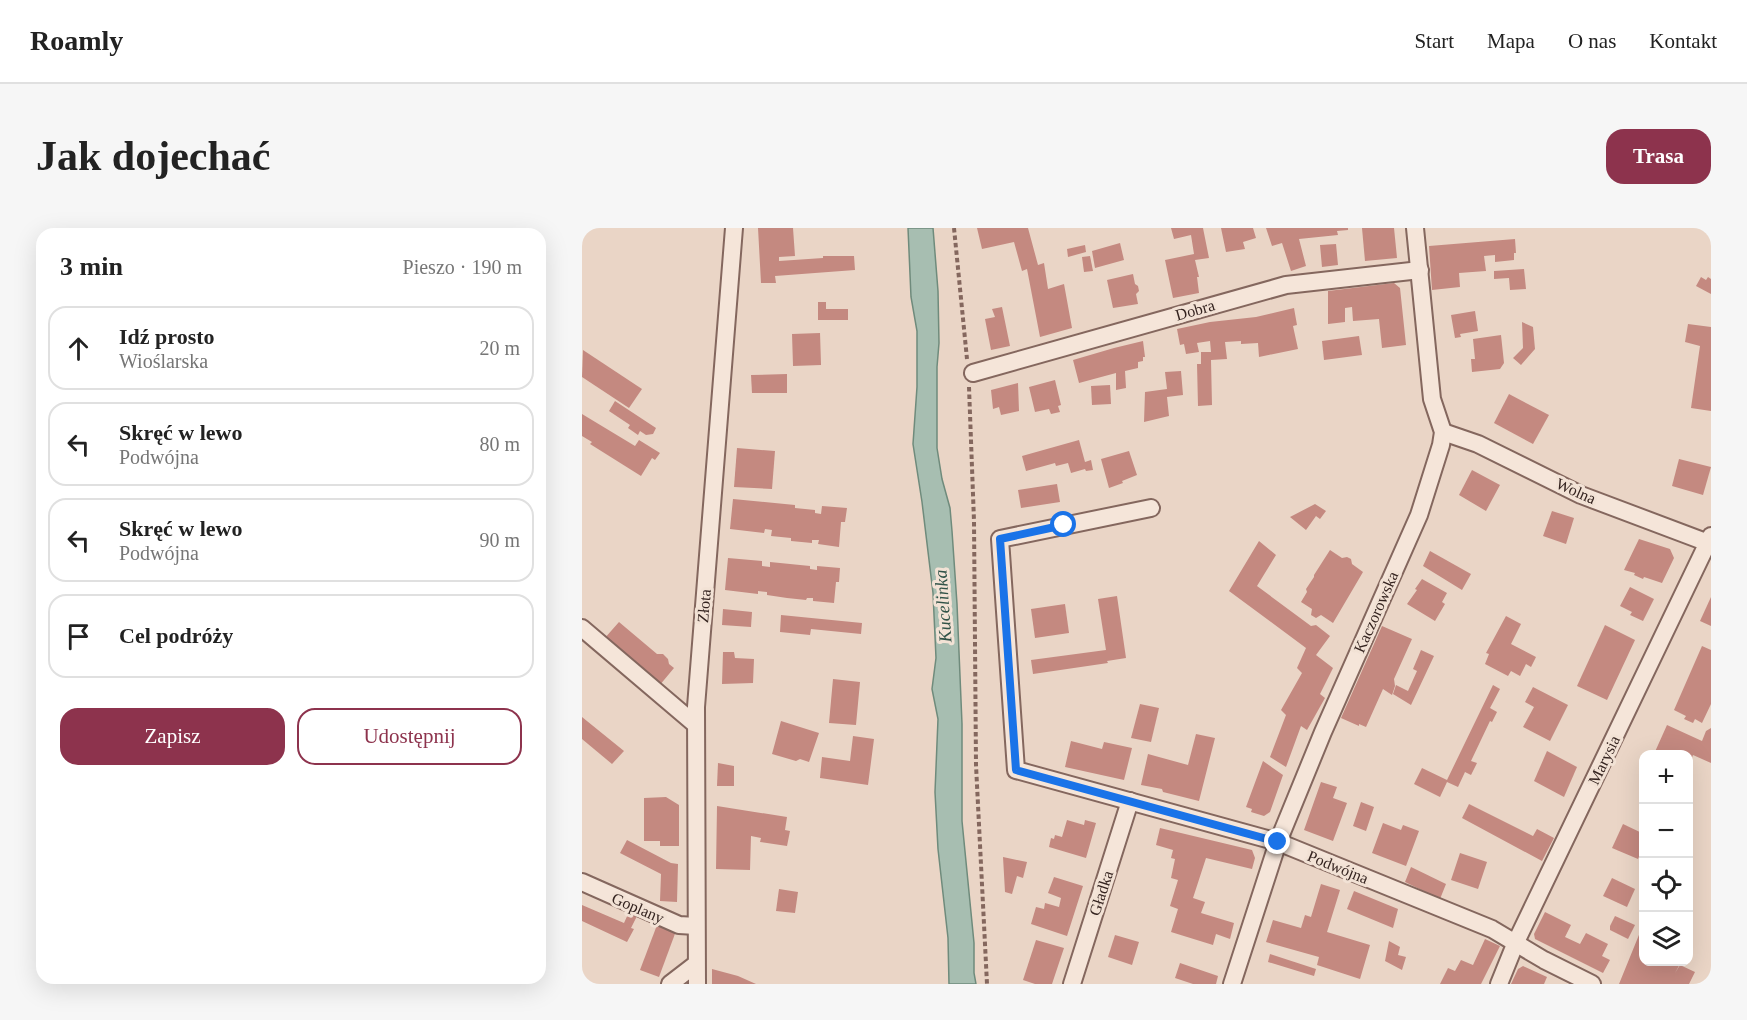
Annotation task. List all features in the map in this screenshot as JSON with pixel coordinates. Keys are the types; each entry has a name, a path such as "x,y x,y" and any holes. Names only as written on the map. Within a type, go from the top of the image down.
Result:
{"street":[{"name":"Złota","path":"697,984 696,707 734,228"},
{"path":"1415,228 1432,399 1443,432"},
{"name":"Dobra","path":"970,373 1286,285 1420,270"},
{"name":"Wolna","path":"1443,432 1478,444 1581,495 1710,541"},
{"name":"Kaczorowska","path":"1232,984 1278,842 1323,732 1419,515 1443,432"},
{"name":"Podwójna","path":"1151,508 1000,539 1016,770 1278,842 1492,929 1544,960 1592,984"},
{"name":"Marysia","path":"1499,984 1516,942 1710,541"},
{"path":"582,628 696,726"},
{"name":"Gładka","path":"1072,984 1130,801"},
{"name":"Goplany","path":"582,882 680,925 696,926"},
{"path":"669,984 696,964"}],"path":[{"path":"954,228 970,373 975,529 976,765 987,984"}],"water":[{"name":"Kucelinka","path":"908,228 933,228 939,343 937,448 950,508 952,531 962,724 962,821 976,984 949,984 948,938 938,849 935,792 938,719 932,689 936,658 933,593 913,444 917,387 917,331 911,297"}],"building":[{"path":"758,228 793,228 795,256 779,257 779,261 823,258 823,256 854,256 855,270 775,276 776,283 761,283"},
{"path":"977,228 1028,228 1038,265 1044,263 1048,289 1064,284 1072,328 1040,337 1027,269 1022,271 1014,242 982,249"},
{"path":"1171,228 1203,228 1209,258 1195,260 1199,277 1197,277 1199,293 1173,298 1165,260 1194,254 1191,235 1174,239"},
{"path":"1221,228 1253,228 1256,238 1243,242 1245,249 1226,252"},
{"path":"1266,228 1348,228 1348,230 1337,231 1338,235 1299,239 1306,266 1291,271 1282,243 1272,246"},
{"path":"1362,228 1394,228 1397,258 1365,261"},
{"path":"1515,239 1514,260 1495,262 1495,255 1484,256 1486,271 1459,273 1460,287 1432,290 1429,246"},
{"path":"1120,243 1124,260 1095,268 1092,251"},
{"path":"1336,244 1338,265 1322,267 1320,245"},
{"path":"1085,245 1086,252 1068,257 1067,249"},
{"path":"1090,256 1093,271 1084,272 1082,257"},
{"path":"1524,269 1526,289 1510,290 1509,278 1494,279 1494,271"},
{"path":"1133,274 1139,291 1136,294 1138,304 1113,308 1107,280"},
{"path":"1701,277 1706,280 1708,277 1711,279 1711,294 1696,286"},
{"path":"1394,283 1400,288 1406,345 1382,348 1379,319 1353,321 1352,307 1345,308 1345,322 1328,324 1328,291"},
{"path":"818,302 826,302 826,309 848,309 848,320 818,320"},
{"path":"1002,307 1010,346 991,350 985,319 995,317 992,309"},
{"path":"1294,308 1297,325 1293,326 1298,349 1259,357 1258,343 1225,342 1227,359 1211,360 1212,405 1198,406 1197,364 1201,364 1201,352 1211,352 1210,341 1197,343 1199,352 1186,354 1184,344 1180,345 1177,329 1210,322 1256,317"},
{"path":"1475,311 1478,331 1460,334 1461,337 1455,338 1451,315"},
{"path":"1522,322 1533,327 1535,349 1521,365 1513,358 1523,348"},
{"path":"1688,324 1711,327 1711,411 1691,408 1700,346 1685,342"},
{"path":"820,333 821,365 793,366 792,334"},
{"path":"1501,335 1504,363 1500,369 1472,372 1471,359 1475,359 1473,339"},
{"path":"1359,336 1362,355 1324,360 1322,341"},
{"path":"1143,341 1145,357 1143,361 1138,362 1138,368 1125,371 1126,388 1116,390 1116,373 1079,383 1073,360"},
{"path":"583,350 642,389 629,408 582,377"},
{"path":"1181,371 1183,395 1167,397 1169,416 1144,422 1145,392 1167,389 1165,372"},
{"path":"787,374 787,393 752,393 751,375"},
{"path":"1055,380 1061,405 1058,406 1060,412 1051,414 1049,409 1035,412 1029,387"},
{"path":"1018,383 1019,411 1001,415 999,407 993,409 991,390"},
{"path":"1110,385 1111,404 1092,405 1091,386"},
{"path":"1509,394 1549,415 1533,444 1494,423"},
{"path":"615,401 656,428 653,434 646,435 640,431 638,435 628,428 630,425 609,411"},
{"path":"582,414 635,446 639,440 660,453 655,460 652,458 641,476 590,444 592,442 582,436"},
{"path":"1079,440 1085,462 1091,460 1093,470 1086,471 1085,469 1071,473 1068,463 1056,466 1055,463 1026,471 1022,456"},
{"path":"737,448 775,451 772,489 734,487"},
{"path":"1129,451 1137,475 1109,488 1101,459"},
{"path":"1679,459 1711,467 1703,495 1672,486"},
{"path":"1472,470 1500,485 1486,511 1459,495"},
{"path":"1057,484 1060,502 1021,508 1018,490"},
{"path":"733,499 795,505 795,508 815,510 815,513 821,514 822,506 847,508 845,522 841,522 839,547 818,544 819,540 812,540 812,543 771,536 772,530 765,529 764,533 730,529"},
{"path":"1315,504 1326,511 1320,519 1316,516 1306,530 1290,517"},
{"path":"1552,511 1574,518 1566,544 1543,536"},
{"path":"1639,539 1670,549 1674,558 1662,583 1644,577 1643,579 1634,575 1635,573 1624,570"},
{"path":"1259,541 1276,555 1257,586 1311,626 1316,625 1330,636 1316,655 1333,668 1320,694 1325,698 1307,730 1301,726 1286,767 1270,757 1286,715 1281,710 1302,673 1297,668 1306,648 1229,591"},
{"path":"1330,550 1342,558 1351,559 1352,564 1363,572 1333,623 1321,615 1316,618 1311,615 1312,609 1301,602 1307,592 1306,589"},
{"path":"1430,551 1471,574 1462,590 1423,566"},
{"path":"728,558 762,561 762,566 770,567 770,562 810,566 810,569 817,570 817,566 840,568 834,603 813,601 813,598 806,600 767,595 767,592 758,591 758,594 725,590"},
{"path":"1422,579 1447,593 1442,602 1445,604 1435,621 1407,604"},
{"path":"1630,587 1654,599 1643,621 1630,615 1632,612 1620,606"},
{"path":"1117,596 1126,658 1107,661 1108,663 1033,674 1031,660 1106,650 1098,599"},
{"path":"1711,597 1711,626 1700,621"},
{"path":"1065,604 1069,633 1035,638 1031,609"},
{"path":"723,609 752,612 751,627 722,625"},
{"path":"781,615 862,623 861,634 811,629 810,635 780,632"},
{"path":"1506,616 1521,624 1511,644 1536,657 1531,667 1526,664 1520,676 1511,671 1508,676 1485,664 1489,654 1486,653"},
{"path":"619,622 657,654 663,654 674,668 659,686 604,639"},
{"path":"1605,625 1635,640 1607,700 1577,686"},
{"path":"1382,626 1412,639 1394,679 1395,686 1392,695 1383,689 1366,727 1359,724 1359,726 1341,718"},
{"path":"1702,646 1711,650 1711,704 1702,723 1695,719 1693,723 1684,719 1686,716 1674,710"},
{"path":"1421,650 1434,656 1411,705 1393,694 1396,685 1408,691 1417,671 1413,669"},
{"path":"723,652 734,652 735,658 754,659 753,683 722,684"},
{"path":"833,679 860,682 856,725 829,723"},
{"path":"1493,685 1500,689 1490,708 1497,712 1492,722 1490,721 1471,761 1477,763 1471,775 1465,772 1458,787 1447,782 1440,797 1414,784 1422,768 1447,780"},
{"path":"1533,687 1568,705 1550,741 1523,727 1534,707 1525,702"},
{"path":"1140,704 1159,708 1151,742 1131,738"},
{"path":"582,717 624,751 612,764 582,739"},
{"path":"781,721 819,733 809,762 772,754"},
{"path":"1667,725 1702,741 1706,731 1711,728 1711,763 1693,755 1693,750 1656,750"},
{"path":"1196,734 1215,738 1199,801 1141,785 1148,754 1188,765"},
{"path":"853,736 874,739 868,785 820,778 822,757 850,761"},
{"path":"1071,741 1102,749 1104,742 1132,748 1124,780 1065,767"},
{"path":"1547,751 1577,767 1564,797 1534,781"},
{"path":"1263,761 1283,775 1270,812 1264,816 1251,812 1252,809 1246,807"},
{"path":"718,763 734,766 734,786 717,786"},
{"path":"1321,782 1337,787 1333,798 1347,803 1333,841 1304,830"},
{"path":"666,797 679,805 679,846 660,846 660,841 644,841 644,798"},
{"path":"1361,802 1374,807 1366,831 1353,826"},
{"path":"1469,804 1533,836 1537,829 1554,838 1542,861 1462,818"},
{"path":"717,806 787,817 785,830 790,831 787,846 760,842 761,838 751,836 750,870 716,869"},
{"path":"1067,820 1084,825 1085,820 1096,823 1086,858 1049,847 1051,838 1054,839 1055,835 1062,837"},
{"path":"1383,823 1401,830 1403,825 1419,831 1406,866 1372,853"},
{"path":"1623,824 1639,832 1638,859 1612,848"},
{"path":"1160,828 1252,850 1255,858 1252,869 1206,858 1193,898 1205,902 1201,913 1234,923 1230,939 1216,934 1213,945 1171,932 1178,909 1170,906 1178,880 1171,878 1175,859 1171,858 1173,850 1156,845"},
{"path":"627,840 671,863 678,864 677,902 660,901 661,874 620,853"},
{"path":"1460,853 1487,862 1478,889 1451,880"},
{"path":"1003,857 1027,862 1023,878 1017,876 1012,894 1005,892"},
{"path":"1411,867 1446,884 1440,899 1405,882"},
{"path":"1054,877 1083,886 1067,936 1031,924 1036,907 1044,909 1045,903 1059,907 1061,898 1048,893"},
{"path":"1612,878 1635,889 1627,907 1603,896"},
{"path":"1321,884 1340,890 1327,932 1370,945 1360,979 1317,965 1319,957 1266,942 1273,920 1301,928 1305,915 1311,917"},
{"path":"779,889 798,892 795,913 776,911"},
{"path":"1354,891 1398,909 1393,928 1347,909"},
{"path":"582,905 624,923 629,912 637,916 631,928 634,929 627,942 582,921"},
{"path":"1545,912 1571,925 1565,937 1580,944 1586,933 1608,944 1602,956 1610,960 1603,973 1535,939 1534,934"},
{"path":"1615,916 1635,925 1628,939 1610,930"},
{"path":"657,925 676,931 659,977 640,970"},
{"path":"1115,935 1139,942 1132,965 1108,957"},
{"path":"1639,935 1639,966 1679,966 1675,973 1679,966 1682,966 1695,972 1689,984 1619,984"},
{"path":"1485,939 1500,946 1481,984 1440,984 1448,968 1455,971 1461,960 1473,965"},
{"path":"1036,940 1064,948 1052,984 1035,984 1023,980"},
{"path":"1389,941 1400,947 1398,955 1406,957 1402,970 1385,961"},
{"path":"1270,954 1316,969 1314,976 1268,962"},
{"path":"1180,963 1218,976 1216,984 1193,984 1175,978"},
{"path":"1523,966 1547,977 1544,984 1511,984 1518,969"},
{"path":"712,969 738,976 756,984 712,984"}],"route":[{"path":"1064,525 1000,539 1016,770 1278,842"}]}
